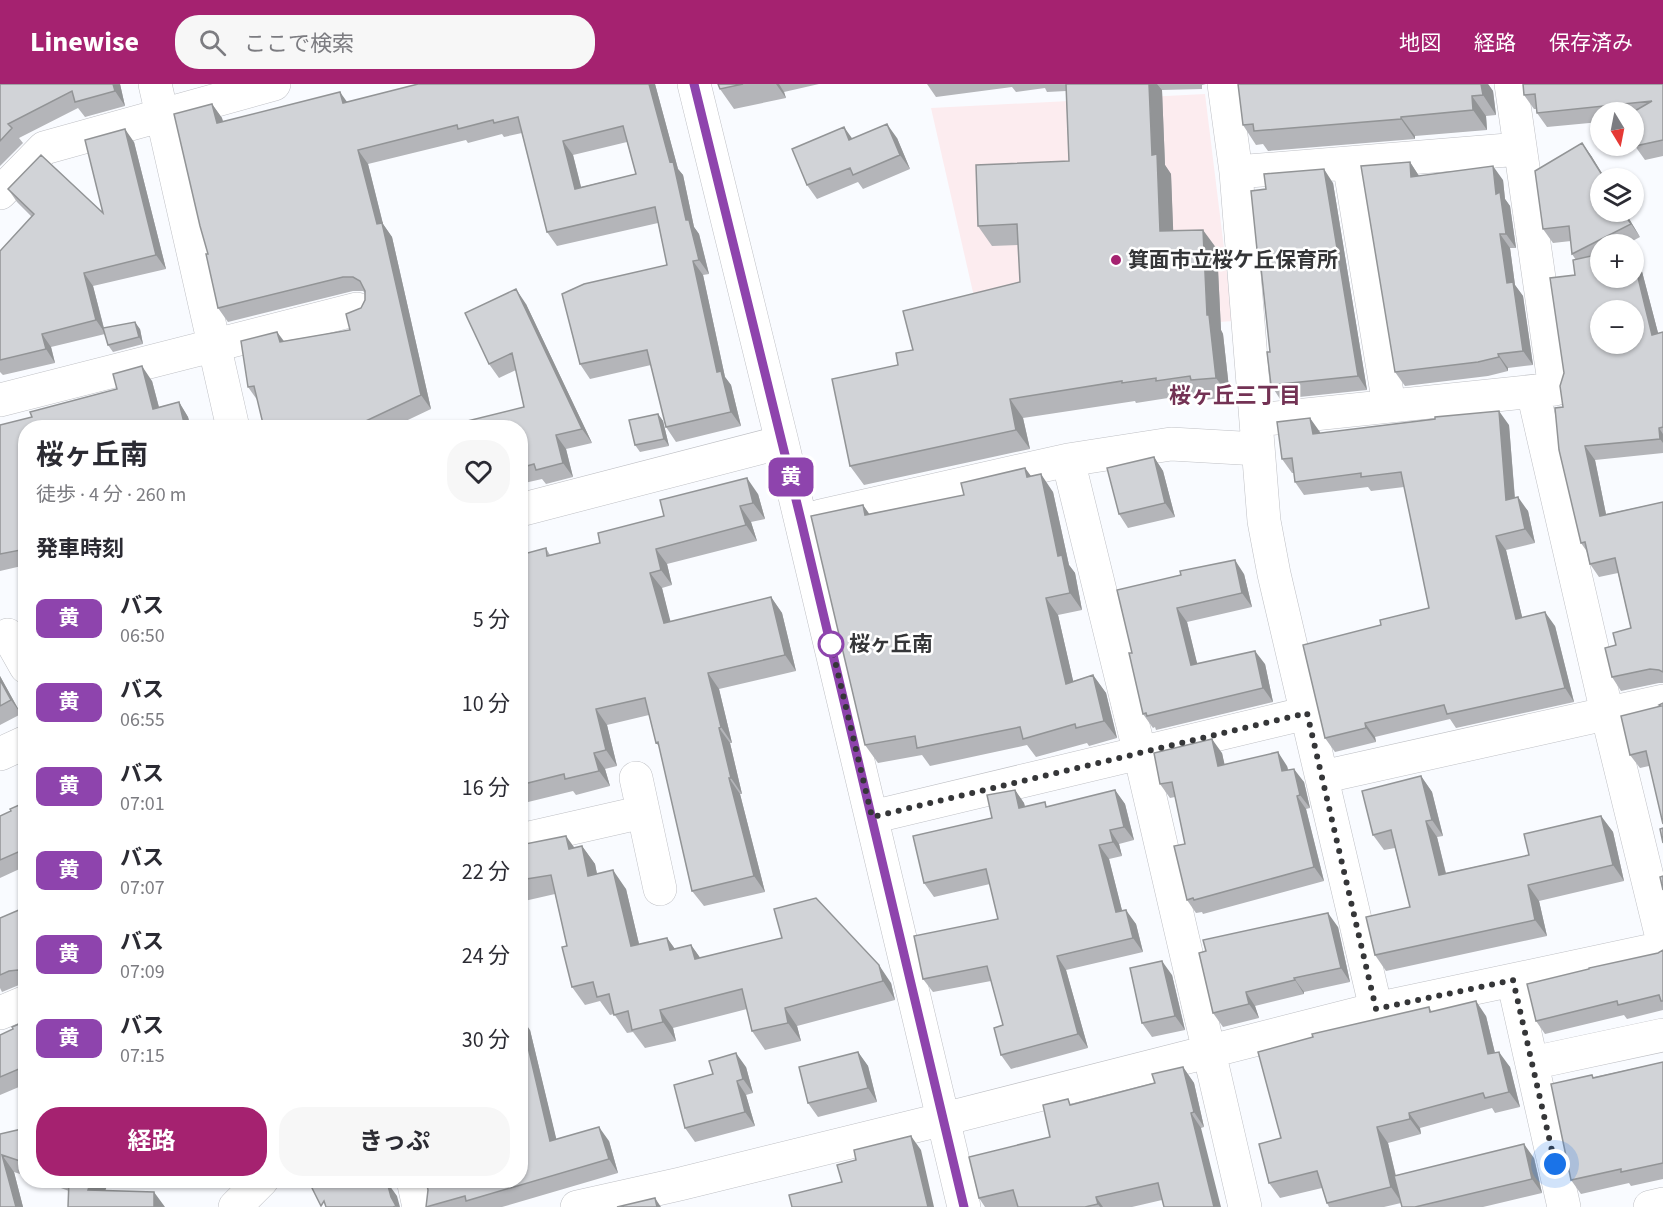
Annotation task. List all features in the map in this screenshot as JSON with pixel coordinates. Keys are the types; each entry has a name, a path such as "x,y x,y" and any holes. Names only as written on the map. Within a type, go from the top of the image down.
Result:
{"street":[{"path":"0,193 44,147 159,99 274,84"},
{"path":"694,84 801,520 964,1207"},
{"path":"1224,84 1236,172 1264,521 1274,574 1376,1009"},
{"path":"801,520 1068,460 1171,444 1257,435 1389,405 1555,389 1511,84"},
{"path":"159,99 231,420"},
{"path":"1236,172 1520,149"},
{"path":"1349,163 1389,405"},
{"path":"0,400 357,309"},
{"path":"1533,392 1607,713 1663,942"},
{"path":"528,508 782,442"},
{"path":"1068,460 1140,754 1245,1207"},
{"path":"8,635 18,653"},
{"path":"1322,777 1663,701"},
{"path":"872,817 1307,713"},
{"path":"0,754 18,746"},
{"path":"636,778 660,889"},
{"path":"528,838 643,812"},
{"path":"577,1207 683,1196 944,1119 1376,1009 1663,948"},
{"path":"1513,980 1564,1207"},
{"path":"0,1013 18,1005"},
{"path":"1532,1063 1663,1035"},
{"path":"235,1207 254,1188"},
{"path":"415,1188 419,1207"},
{"path":"1650,1207 1663,1204"}],"shaded area":[{"path":"1205,94 1233,321 1023,336 977,310 931,108"}],"building":[{"path":"0,84 113,84 115,91 75,102 72,91 8,124 12,128 0,141"},
{"path":"418,84 649,84 670,162 673,161 686,220 689,220 699,260 693,261 717,372 721,371 731,412 666,427 647,350 580,364 562,294 584,284 667,265 655,207 547,232 518,117 494,123 493,120 458,129 457,125 358,150 377,224 382,223 421,395 368,420 262,420 254,386 248,387 241,341 277,332 280,342 350,330 346,314 361,308 365,300 365,291 360,281 353,277 343,277 218,308 206,254 208,254 174,114 212,104 217,123 340,92 343,103","holes":["623,126 636,174 575,189 563,141"]},
{"path":"718,84 743,84 720,89"},
{"path":"1066,84 1149,84 1152,155 1157,154 1160,231 1203,230 1207,315 1209,315 1216,378 1191,380 1190,376 1156,381 1156,378 1122,383 1122,381 1010,399 1016,430 850,466 832,379 898,365 896,353 913,350 903,311 1020,282 1017,224 978,226 976,165 1069,161"},
{"path":"1238,84 1481,84 1483,95 1472,96 1473,110 1401,117 1401,119 1254,131 1253,124 1243,125"},
{"path":"1523,84 1663,84 1663,140 1644,144 1644,106 1652,101 1590,102 1590,107 1537,113 1535,94 1524,95"},
{"path":"887,124 900,155 853,175 850,168 807,185 792,149 844,127 849,140"},
{"path":"125,129 156,255 84,273 96,320 42,334 46,349 0,360 0,251 34,214 8,189 41,155 103,213 85,140"},
{"path":"1582,143 1598,168 1590,168 1590,222 1630,222 1631,224 1611,234 1590,234 1590,245 1572,254 1569,226 1543,229 1535,171"},
{"path":"1410,162 1411,177 1493,166 1496,194 1500,192 1506,234 1500,234 1507,283 1513,282 1523,351 1498,354 1499,357 1478,362 1395,372 1361,166"},
{"path":"1324,169 1358,376 1271,385 1267,352 1270,352 1251,191 1266,189 1264,174"},
{"path":"1590,256 1590,288 1641,288 1643,300 1590,300 1590,354 1644,354 1644,302 1652,335 1663,332 1663,427 1659,428 1660,439 1585,446 1600,516 1663,502 1663,672 1650,669 1612,677 1605,648 1616,645 1613,633 1631,628 1615,558 1590,564 1585,542 1581,543 1559,450 1555,408 1563,407 1560,386 1564,373 1550,278 1575,275 1573,260"},
{"path":"516,289 582,429 556,435 563,463 536,470 534,464 528,466 528,420 471,420 524,407 512,353 489,364 465,313"},
{"path":"135,322 139,337 108,345 103,328"},
{"path":"142,366 153,409 179,402 183,420 20,420 32,417 30,412 117,389 113,374"},
{"path":"1499,411 1506,500 1518,497 1525,529 1496,536 1516,619 1545,612 1565,688 1447,714 1444,705 1365,723 1366,728 1325,738 1303,645 1381,625 1380,620 1429,608 1401,472 1361,477 1361,473 1295,482 1292,458 1282,459 1277,422 1310,418 1313,434 1435,419 1435,417"},
{"path":"658,414 664,439 635,445 629,420"},
{"path":"18,420 18,551 0,554 0,425"},
{"path":"1154,457 1165,503 1119,514 1107,468"},
{"path":"1025,468 1027,477 1041,474 1058,556 1062,555 1070,593 1046,598 1066,684 1093,675 1104,721 1076,728 1075,724 1023,739 1020,727 917,748 915,736 865,745 811,516 863,505 865,515 964,495 961,483"},
{"path":"747,478 753,503 740,506 746,525 656,549 661,570 650,573 664,623 771,597 785,655 708,673 721,727 719,728 731,778 729,778 754,876 692,891 658,742 656,743 645,698 596,709 606,750 594,753 599,771 565,779 564,774 528,783 528,553 546,548 547,556 600,543 598,533 664,516 660,500"},
{"path":"1235,560 1242,593 1177,608 1191,665 1255,651 1263,688 1147,716 1146,713 1143,714 1117,590 1181,575 1180,571"},
{"path":"0,680 11,700 0,706"},
{"path":"1663,703 1663,824 1646,751 1630,755 1621,716 1661,706 1659,705"},
{"path":"1212,739 1218,766 1278,752 1282,771 1294,769 1300,795 1297,796 1314,867 1187,900 1174,846 1185,844 1172,782 1160,784 1154,753"},
{"path":"1421,776 1432,820 1426,821 1439,875 1529,855 1524,834 1601,816 1613,865 1528,885 1535,920 1375,955 1366,917 1410,907 1391,830 1373,835 1362,791"},
{"path":"1015,790 1019,808 1045,802 1046,807 1115,790 1124,827 1110,830 1113,842 1099,845 1116,912 1126,910 1133,938 1057,956 1078,1034 1001,1055 994,1028 1003,1025 987,966 923,979 914,936 998,919 986,869 924,883 913,836 992,818 987,795"},
{"path":"18,806 18,852 0,860 0,816 11,811 10,809"},
{"path":"566,836 569,849 582,846 588,876 613,870 631,946 667,938 670,950 691,945 695,959 782,938 774,909 816,898 879,965 883,981 785,1008 788,1023 752,1031 742,989 660,1010 663,1022 632,1030 628,1011 614,1015 609,994 597,997 593,982 572,987 562,947 567,946 551,875 528,879 528,843"},
{"path":"18,910 18,970 0,975 0,918"},
{"path":"1328,913 1341,968 1294,978 1295,980 1246,992 1249,1004 1213,1013 1199,953 1206,951 1203,940"},
{"path":"1663,950 1663,1001 1659,995 1618,1005 1617,1001 1536,1021 1527,984"},
{"path":"1162,961 1175,1016 1142,1023 1130,968"},
{"path":"1476,1001 1488,1054 1499,1052 1509,1092 1485,1098 1483,1093 1409,1113 1410,1119 1377,1127 1391,1187 1327,1203 1317,1171 1269,1183 1259,1144 1281,1138 1258,1052 1313,1037 1312,1034 1429,1007 1430,1012"},
{"path":"18,1024 18,1069 0,1077 0,1035 13,1029 12,1027"},
{"path":"528,1047 550,1141 599,1127 609,1159 528,1183"},
{"path":"858,1052 868,1088 808,1103 799,1067"},
{"path":"736,1053 743,1079 737,1081 745,1112 685,1128 674,1085 713,1074 709,1061"},
{"path":"1663,1062 1663,1163 1571,1180 1551,1084 1592,1075 1593,1078"},
{"path":"1183,1067 1194,1112 1191,1113 1214,1207 1164,1207 1158,1183 1096,1197 1098,1204 1085,1207 1018,1207 1013,1190 979,1198 969,1157 1050,1137 1043,1105 1068,1099 1070,1105 1155,1083 1152,1074"},
{"path":"18,1130 18,1160 2,1155 16,1207 0,1207 0,1134"},
{"path":"911,1136 928,1207 792,1207 789,1195 842,1182 837,1165 856,1160 854,1150"},
{"path":"1524,1144 1532,1179 1415,1207 1402,1207 1394,1176"},
{"path":"69,1188 154,1192 154,1207 68,1207"},
{"path":"312,1188 389,1188 396,1206 326,1207 324,1201 321,1206"},
{"path":"428,1188 510,1188 466,1201 465,1196 426,1207"},
{"path":"655,1198 657,1207 617,1207"}],"bus line":[{"name":"黄","path":"694,84 801,520 964,1207"}],"place":[{"name":"箕面市立桜ケ丘保育所","path":"1116,260"},
{"name":"桜ヶ丘南","path":"831,644"}],"district":[{"name":"桜ヶ丘三丁目","path":"1235,396"}],"route":[{"path":"831,644 872,817 1307,713 1376,1009 1513,980 1555,1164"}]}
